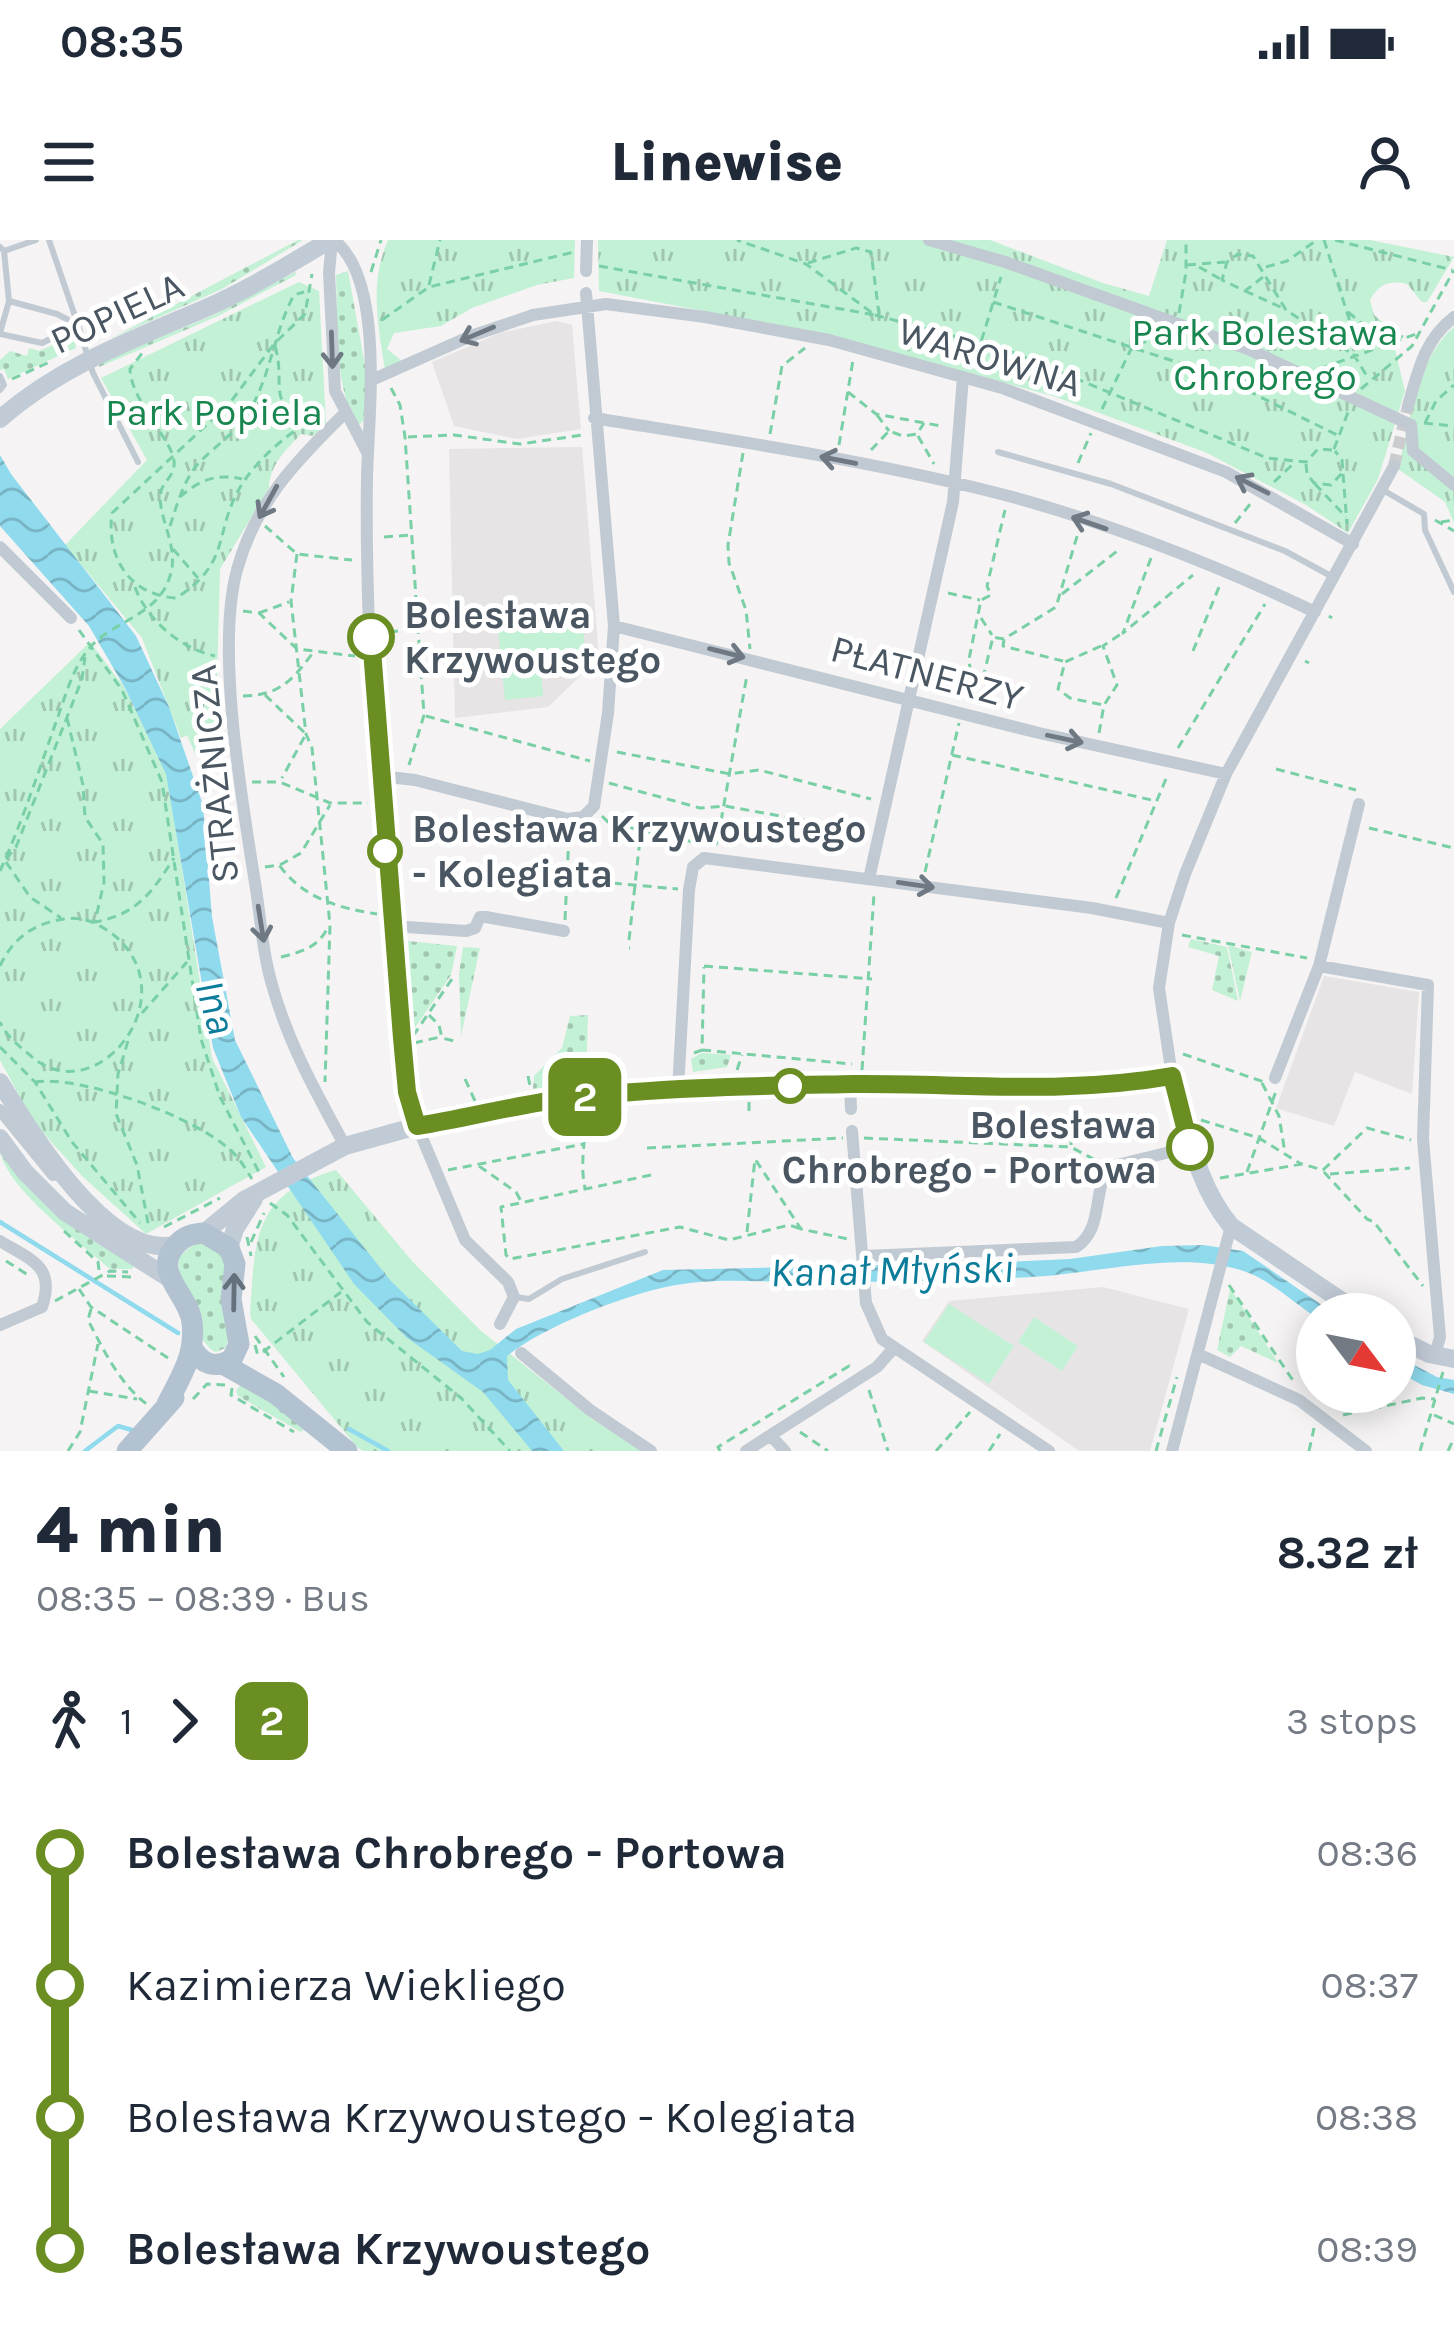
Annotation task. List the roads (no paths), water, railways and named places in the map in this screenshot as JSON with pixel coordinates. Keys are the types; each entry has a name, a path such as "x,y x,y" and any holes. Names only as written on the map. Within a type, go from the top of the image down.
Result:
{"main road":[{"path":"248,1344 231,1299 240,1240 204,1233 187,1236 168,1260 170,1279 190,1313 193,1349 210,1370 276,1394"},
{"path":"153,1410 248,1344"},
{"path":"248,1344 242,1354 276,1394 346,1451"},
{"path":"130,1448 193,1349"}],"street":[{"name":"POPIELA","path":"0,419 46,383 232,296 332,240"},
{"path":"332,240 356,272 380,380 367,452 366,540 407,1092 465,1240 508,1282 514,1297 500,1324"},
{"path":"332,240 329,273 335,391 367,452"},
{"path":"586,267 587,240"},
{"path":"929,240 1005,262 1248,349 1306,379 1418,424 1413,451 1454,485"},
{"path":"380,776 415,780 567,823 595,806 614,626 585,299"},
{"name":"WAROWNA","path":"380,380 504,323 585,299 666,311 818,338 963,377 1188,456 1268,493 1354,544"},
{"path":"1408,406 1427,345 1454,316"},
{"path":"872,883 962,447 963,377"},
{"name":"STRAŻNICZA","path":"344,414 289,467 247,542 236,574 231,657 238,767 266,960 298,1062 345,1146"},
{"path":"594,418 953,483 1087,522 1325,615"},
{"path":"1329,1293 1231,1226 1205,1187 1172,1076 1159,988 1169,923 1226,774 1325,615 1334,578 1394,466"},
{"path":"0,547 71,619"},
{"name":"PŁATNERZY","path":"614,626 1039,733 1226,774"},
{"path":"1269,1080 1320,963 1360,804"},
{"path":"678,1090 689,890 693,867 717,851 872,883 1092,908 1169,923"},
{"path":"392,926 466,932 475,928 480,917 487,917 564,931"},
{"path":"1320,963 1428,985 1423,1144 1443,1366"},
{"path":"204,1233 260,1188 345,1146 417,1126 565,1099 856,1079 1041,1088 1130,1084 1172,1076"},
{"path":"851,1109 856,1079"},
{"path":"0,1082 74,1190"},
{"path":"0,1110 45,1166 144,1243 177,1244"},
{"path":"852,1134 864,1283 875,1328 893,1348 1048,1451"},
{"path":"0,1138 65,1212 170,1279"},
{"path":"864,1260 1076,1247 1090,1234 1109,1167 1190,1147"},
{"path":"240,1240 235,1228 260,1188"},
{"path":"1172,1451 1231,1226"},
{"path":"0,1240 36,1264 47,1277 48,1290 42,1307 0,1324"},
{"path":"746,1451 877,1367 893,1348"},
{"path":"1416,1350 1443,1366"},
{"path":"521,1353 590,1410 651,1451"},
{"path":"1198,1354 1299,1400 1366,1451"},
{"path":"771,1436 785,1451"}],"lane":[{"path":"35,240 2,249 9,301 0,333 42,343 78,325"},
{"path":"49,240 93,373 139,462"},
{"path":"9,301 78,325"},
{"path":"998,452 1092,478 1232,530 1334,578"},
{"path":"1384,490 1424,514 1425,530 1454,592"},
{"path":"514,1297 529,1299 562,1279 645,1252"}],"water":[{"path":"0,455 136,636 169,707 203,805 212,917 235,1040 293,1158 390,1280 462,1351 490,1350 516,1329 663,1270 987,1263 1203,1245 1243,1251 1304,1293 1296,1293 1296,1303 1249,1273 1169,1262 1002,1278 683,1284 583,1314 507,1356 508,1380 564,1451 532,1451 483,1392 406,1337 354,1284 241,1117 213,1048 166,774 89,626 0,526"},
{"path":"1416,1366 1454,1380 1454,1394 1416,1382"}],"waterway":[{"path":"0,1222 178,1333"},
{"path":"85,1451 118,1426 132,1430"},
{"path":"349,1429 388,1451"}],"tunnel":[{"path":"1394,466 1408,406"}],"place":[{"name":"Bolesława Krzywoustego","path":"371,637"},
{"name":"Bolesława Krzywoustego - Kolegiata","path":"385,851"},
{"name":"Bolesława Chrobrego - Portowa","path":"1190,1147"}],"park label":[{"name":"Park Bolesława Chrobrego","path":"1265,354"},
{"name":"Park Popiela","path":"214,412"}],"water label":[{"name":"Ina","path":"216,1007"},
{"name":"Kanał Młyński","path":"892,1270"}]}
